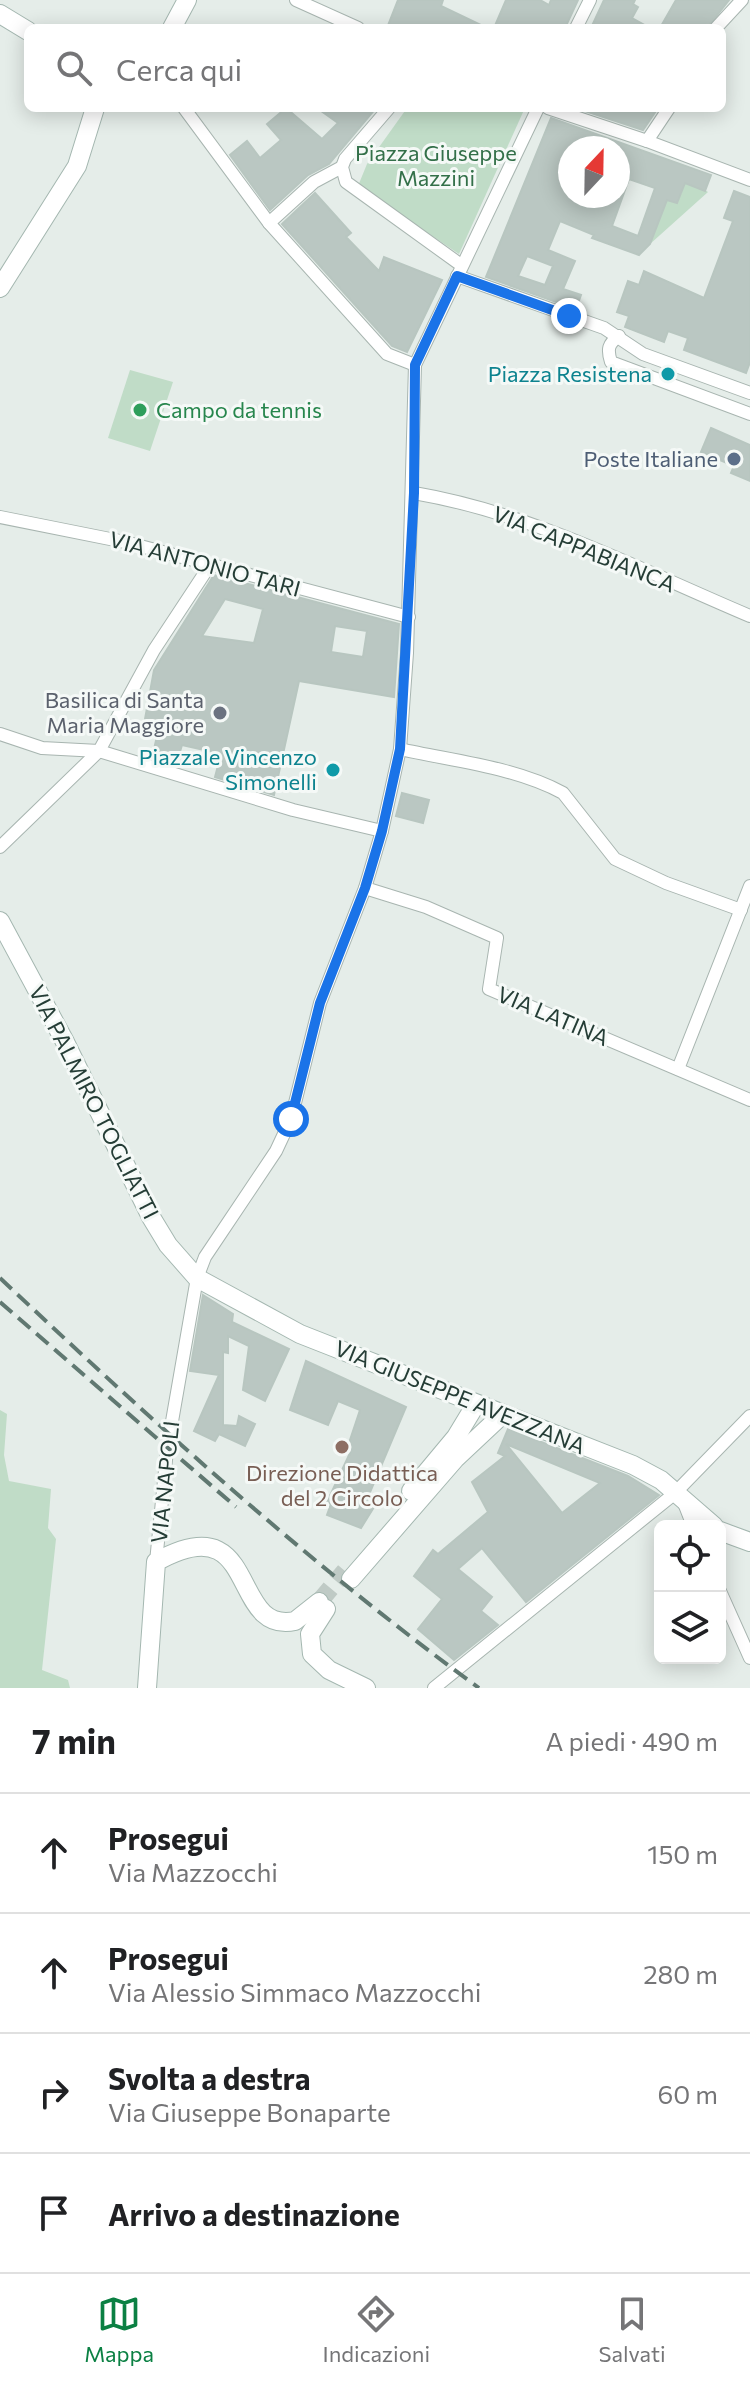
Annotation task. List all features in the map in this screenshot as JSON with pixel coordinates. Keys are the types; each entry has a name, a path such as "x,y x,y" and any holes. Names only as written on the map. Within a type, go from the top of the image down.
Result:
{"street":[{"path":"174,24 187,0"},
{"path":"296,0 349,24"},
{"path":"578,24 590,0"},
{"path":"720,24 742,0"},
{"path":"0,14 24,29"},
{"path":"0,288 77,166 94,112"},
{"path":"187,112 269,223 387,354 415,365 536,112"},
{"path":"269,223 314,182 342,167 386,112"},
{"path":"560,112 750,180"},
{"path":"647,141 666,112"},
{"path":"342,167 346,182 459,270 619,336 643,354 750,393"},
{"path":"619,336 611,342 607,351 611,362 750,414"},
{"name":"VIA NAPOLI","path":"147,1688 167,1450 197,1278 205,1257 276,1151 291,1119 320,1003 365,888 382,831 400,749 414,493 415,365"},
{"name":"VIA CAPPABIANCA","path":"414,493 454,500 526,522 750,616"},
{"name":"VIA ANTONIO TARI","path":"0,517 125,542 409,617"},
{"path":"0,847 99,751 154,650 210,565"},
{"path":"0,734 42,748 99,751 293,810 382,831"},
{"path":"400,749 504,772 552,787 563,793 615,859 666,883 741,910"},
{"path":"678,1069 750,886"},
{"name":"VIA LATINA","path":"365,888 426,907 497,938 489,989 750,1100"},
{"name":"VIA PALMIRO TOGLIATTI","path":"0,921 64,1040 151,1217 168,1245 197,1278"},
{"name":"VIA GIUSEPPE AVEZZANA","path":"197,1278 300,1334 633,1465 661,1480 707,1520"},
{"path":"476,1404 456,1437 348,1575 455,1459 503,1414"},
{"path":"434,1688 678,1497 750,1416"},
{"path":"678,1497 690,1520"},
{"path":"726,1533 750,1542"},
{"path":"156,1562 189,1547 215,1548 237,1565 252,1602 263,1613 286,1623 322,1606 310,1634 312,1654 329,1670 366,1688"},
{"path":"720,1592 750,1658"}],"green space":[{"name":"Piazza Giuseppe Mazzini","path":"404,112 523,112 459,254 358,186 367,164"},
{"path":"677,173 708,192 650,244 667,200 677,203 682,192"},
{"name":"Campo da tennis","path":"130,370 173,382 150,451 108,438"},
{"path":"0,1410 7,1414 4,1455 9,1481 51,1489 48,1528 56,1539 42,1670 68,1680 70,1688 0,1688"}],"building":[{"path":"398,0 443,0 441,6 479,24 389,24"},
{"path":"506,0 540,0 549,5 551,0 578,0 567,24 496,24"},
{"path":"604,0 635,0 633,4 638,7 632,18 643,24 593,24"},
{"path":"676,0 729,0 710,24 662,24"},
{"path":"281,112 291,112 322,139 338,123 323,112 373,112 329,164 308,175 270,210 230,155 247,141 260,158 281,140 267,124"},
{"path":"588,112 655,112 643,130"},
{"path":"551,118 602,136 558,136 558,208 619,208 612,226 638,236 655,188 630,179 630,146 711,175 705,191 685,183 677,203 667,200 650,244 639,255 592,238 594,235 560,221 548,250 575,261 563,289 581,295 576,309 486,277","holes":["527,256 553,266 545,285 518,276"]},
{"path":"734,191 750,197 750,362 746,373 684,350 688,338 668,331 664,342 625,327 629,316 617,312 628,281 639,285 644,271 704,298 733,221 724,218"},
{"path":"315,193 351,233 346,237 379,271 384,257 442,280 407,352 392,346 282,224"},
{"name":"Poste Italiane","path":"711,428 750,445 750,481 731,473 734,466 701,452"},
{"path":"214,575 399,624 394,697 299,681 274,795 215,777 220,758 211,755 213,752 182,745 176,765 152,758 160,723 145,719 154,670","holes":["225,599 263,609 254,643 202,636","335,626 367,631 363,657 331,652"]},
{"path":"402,793 429,800 423,823 396,816"},
{"path":"203,1295 233,1314 232,1322 289,1349 265,1401 243,1390 249,1346 228,1336 228,1353 223,1352 223,1425 237,1426 239,1416 255,1424 245,1446 219,1434 215,1441 194,1431 219,1375 190,1371"},
{"path":"306,1361 406,1407 365,1504 374,1507 361,1528 327,1515 331,1504 327,1502 350,1453 346,1452 360,1410 338,1401 328,1425 290,1410"},
{"path":"508,1429 628,1476 659,1495 526,1602 482,1548 458,1569 492,1597 481,1611 498,1625 454,1660 418,1629 442,1599 414,1576 433,1550 438,1554 488,1512 472,1482 505,1456 498,1453","holes":["506,1444 600,1483 562,1513"]}],"tunnel":[{"path":"319,1602 345,1571"}],"railway":[{"path":"0,1278 115,1385 293,1542 479,1688"},
{"path":"0,1302 236,1507"}],"place":[{"name":"Piazza Resistena","path":"668,374"},
{"name":"Campo da tennis","path":"140,410"},
{"name":"Poste Italiane","path":"734,459"},
{"name":"Basilica di Santa Maria Maggiore","path":"220,713"},
{"name":"Piazzale Vincenzo Simonelli","path":"333,770"},
{"name":"Direzione Didattica del 2 Circolo","path":"342,1447"}],"route":[{"path":"291,1119 320,1003 365,888 382,831 400,749 414,493 415,365 457,276 569,316"}]}
